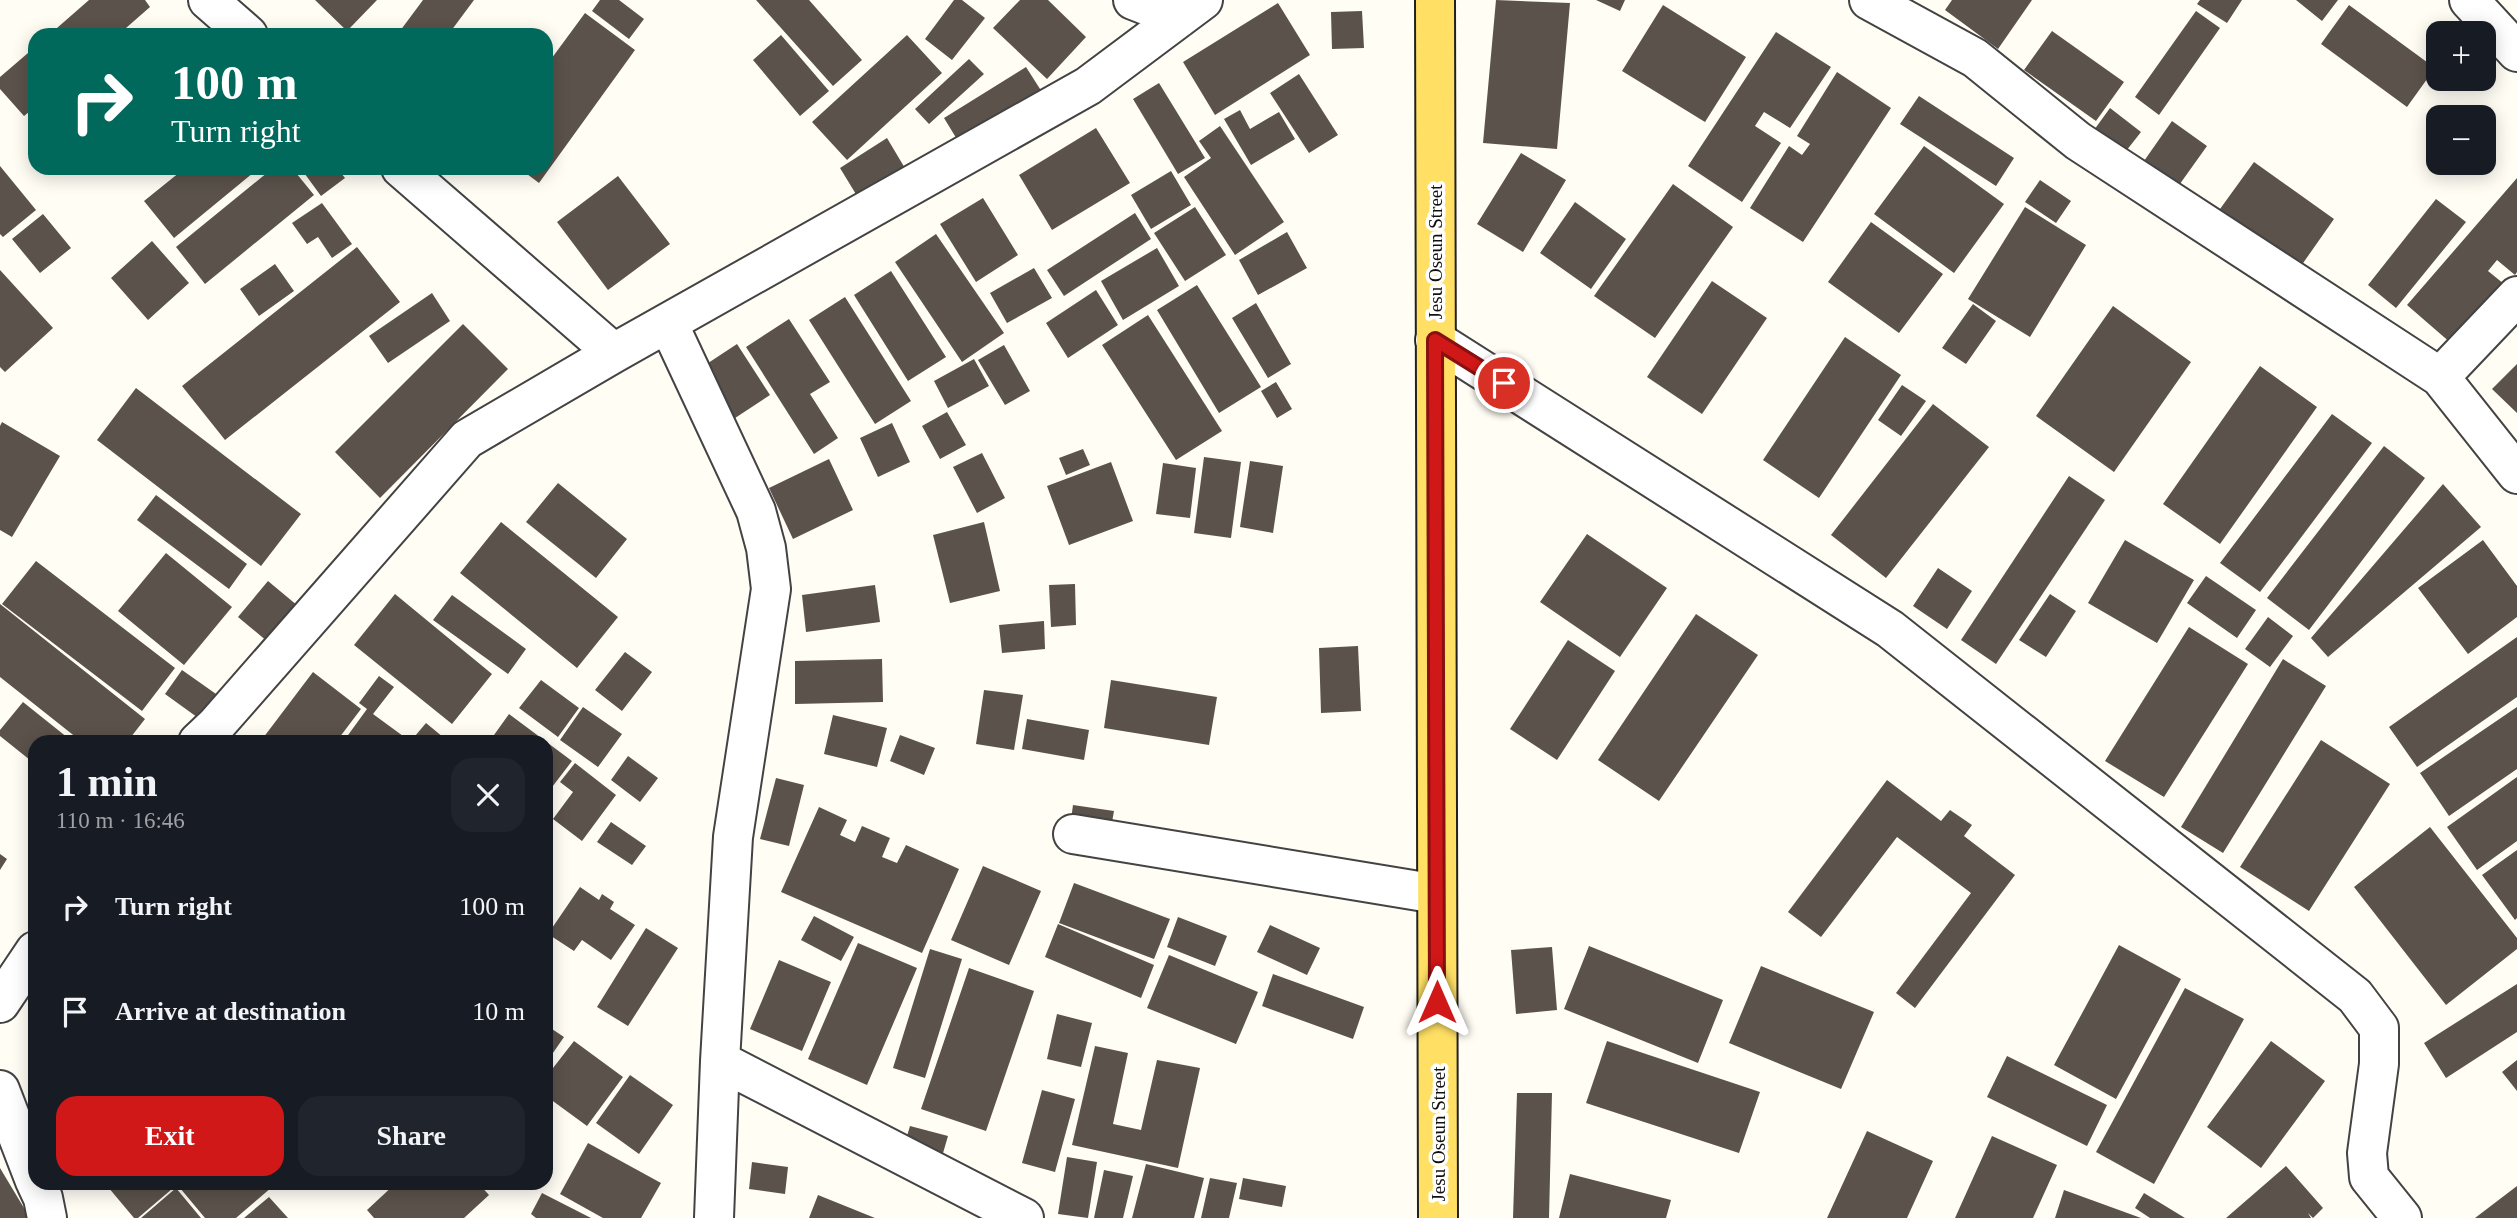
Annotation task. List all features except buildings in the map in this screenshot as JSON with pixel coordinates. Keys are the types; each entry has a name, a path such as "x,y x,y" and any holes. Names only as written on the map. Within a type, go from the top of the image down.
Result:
{"main road":[{"name":"Jesu Oseun Street","path":"1435,0 1438,1218"}],"street":[{"path":"208,0 240,28"},
{"path":"1133,0 1191,9"},
{"path":"1869,0 1975,58 2078,141 2440,377 2517,474"},
{"path":"2469,0 2517,52"},
{"path":"205,735 467,439 1088,86 1191,9"},
{"path":"409,175 614,354"},
{"path":"2440,377 2517,296"},
{"path":"668,323 756,511 766,548 771,589 733,837 714,1218"},
{"path":"1435,340 1890,629 2355,996 2379,1028 2379,1064 2367,1153 2369,1177 2402,1218"},
{"path":"1073,834 1437,894"},
{"path":"0,1003 28,961"},
{"path":"720,1061 1024,1218"},
{"path":"0,1090 28,1162"},
{"path":"40,1190 47,1218"}],"route":[{"path":"1437,1002 1435,340 1504,383"}]}
